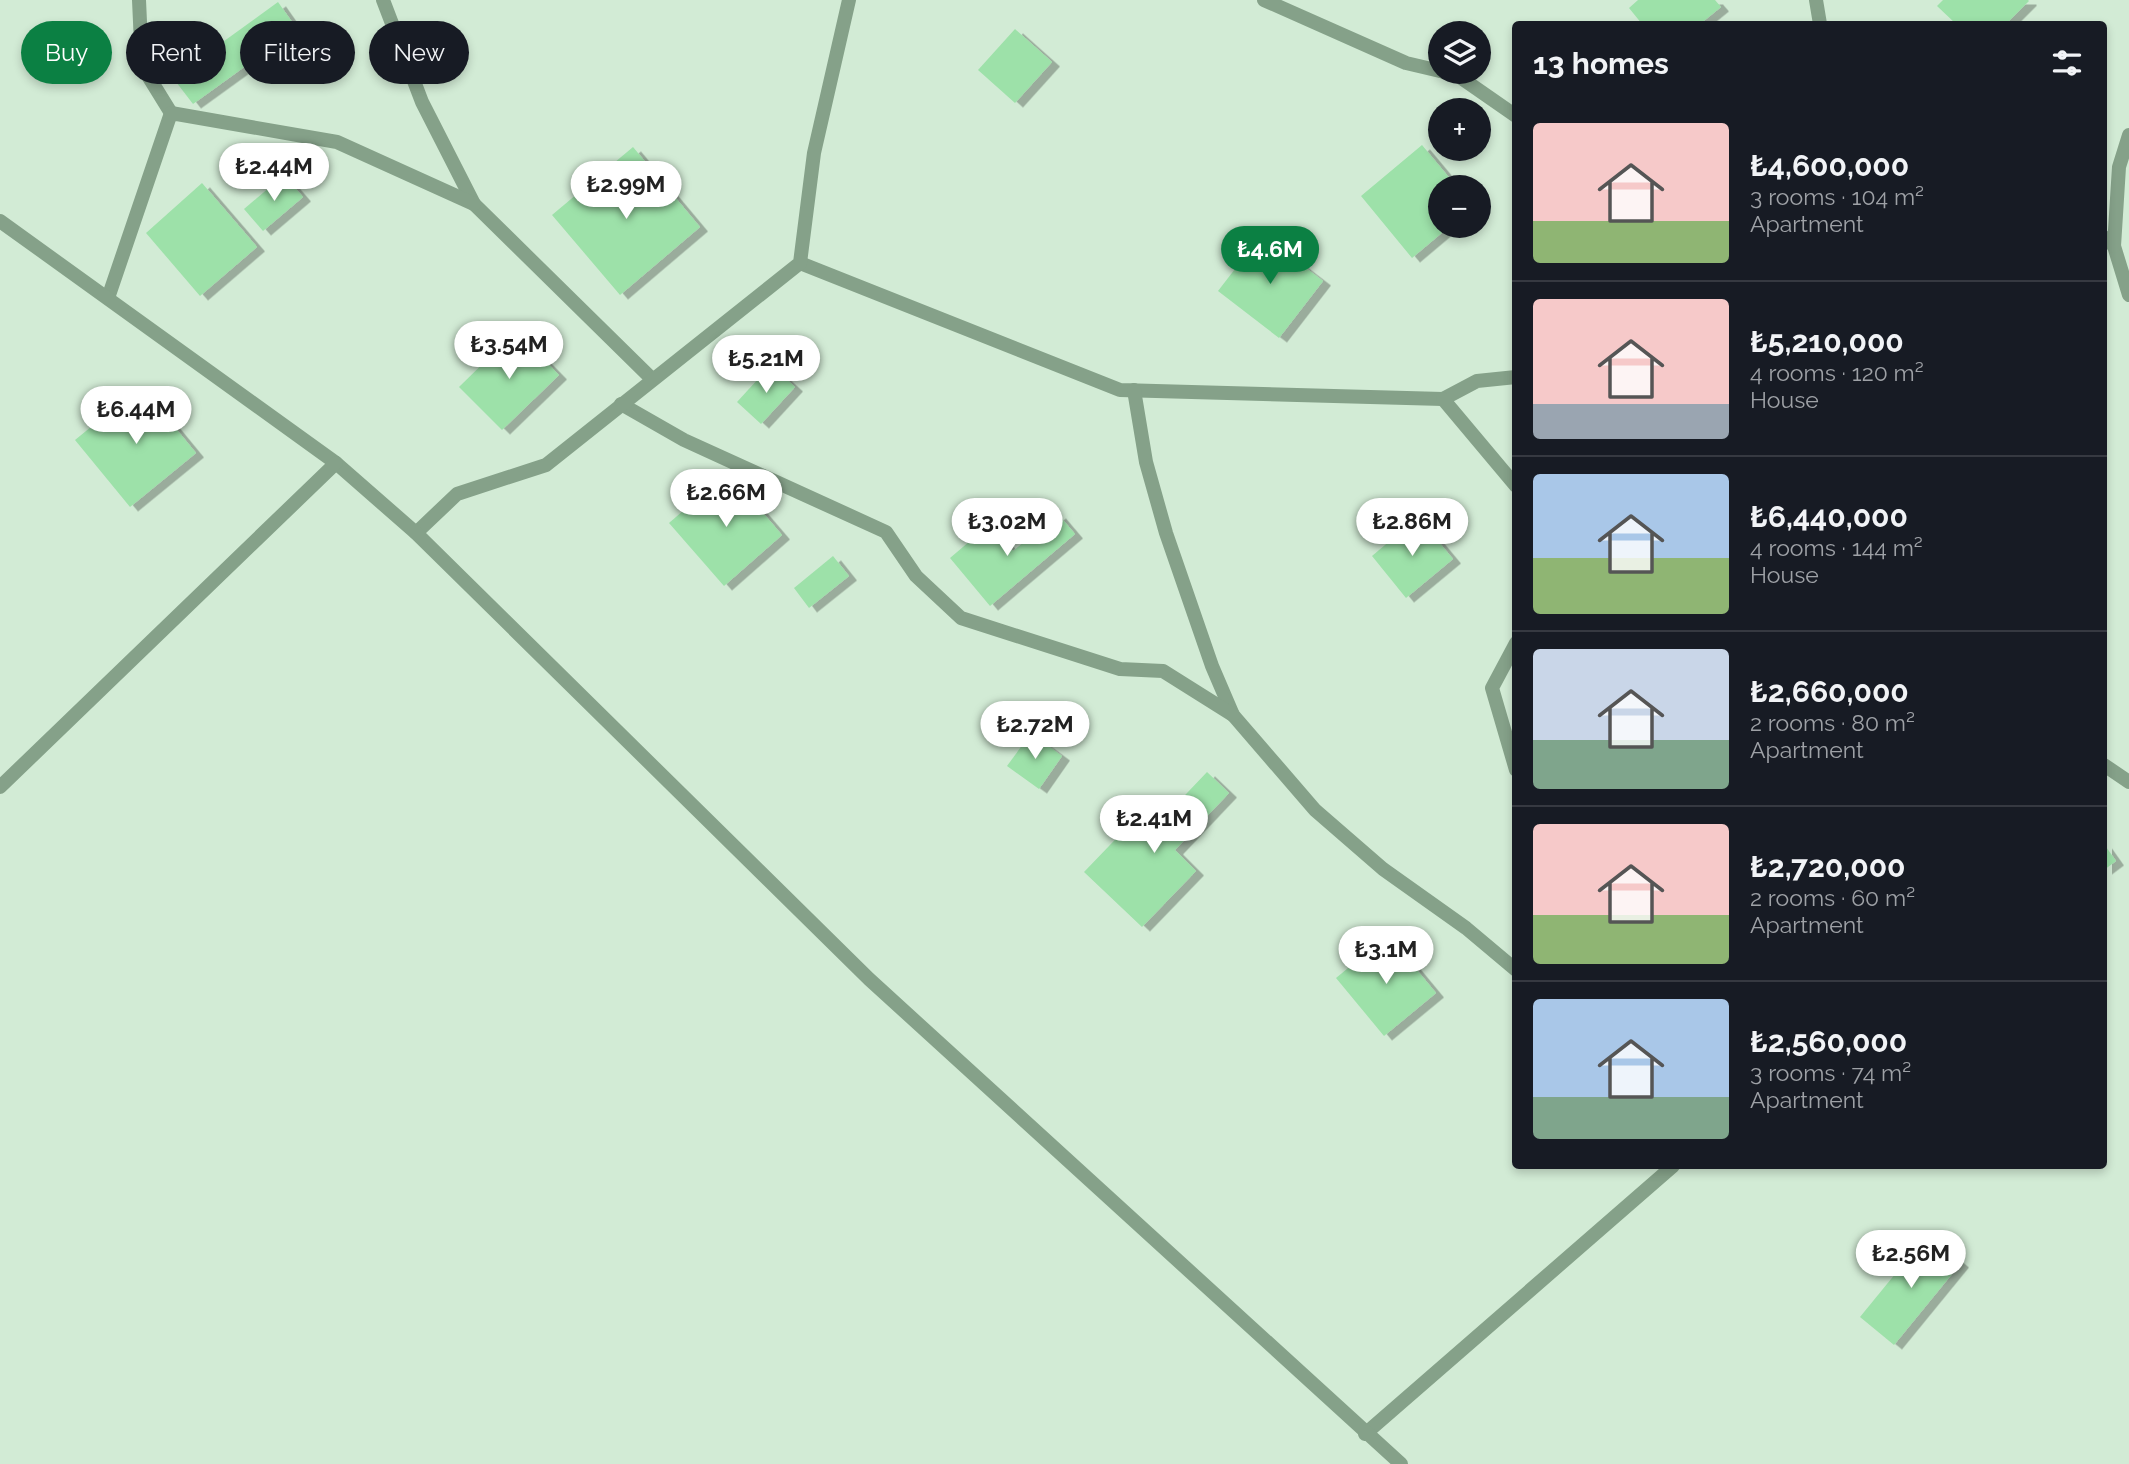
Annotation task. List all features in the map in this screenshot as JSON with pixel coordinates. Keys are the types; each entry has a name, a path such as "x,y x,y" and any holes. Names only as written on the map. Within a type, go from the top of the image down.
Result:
{"street":[{"path":"138,0 142,66 171,113 337,142 474,204"},
{"path":"383,0 422,102 474,204 652,379"},
{"path":"416,533 457,494 546,465 800,264 814,153 849,0"},
{"path":"1264,0 1406,63 1428,68"},
{"path":"1816,0 1820,21"},
{"path":"1470,84 1512,113"},
{"path":"108,299 171,113"},
{"path":"2129,135 2119,167 2109,241 2129,295"},
{"path":"0,221 336,463 416,533 869,979 1401,1464"},
{"path":"800,264 1120,390 1443,399 1477,381 1512,377"},
{"path":"1134,390 1146,462 1166,533 1212,666 1233,715"},
{"path":"1443,399 1512,481"},
{"path":"621,404 684,440 886,532 916,576 961,618 1120,669 1163,671 1233,715 1315,810 1383,869 1466,928 1512,967"},
{"path":"0,787 336,463"},
{"path":"1512,650 1492,688 1512,756"},
{"path":"2107,767 2129,782"},
{"path":"1365,1434 1670,1169"}],"building":[{"path":"1638,0 1715,0 1721,7 1704,21 1640,21 1629,8"},
{"path":"1943,0 2029,1 2009,21 1953,21 1937,6"},
{"path":"278,2 291,21 252,21"},
{"path":"1015,29 1052,62 1015,103 978,70"},
{"path":"240,30 240,70 226,80 226,40"},
{"path":"178,84 221,84 193,104"},
{"path":"1422,145 1428,152 1428,161 1435,161 1447,175 1428,175 1428,238 1436,238 1412,258 1361,196"},
{"path":"633,147 700,227 620,295 552,215"},
{"path":"284,175 303,197 263,231 244,209"},
{"path":"202,183 257,247 200,296 146,233"},
{"path":"1262,234 1323,281 1279,338 1218,291"},
{"path":"516,331 559,375 502,430 459,387"},
{"path":"771,365 795,387 761,424 737,402"},
{"path":"141,386 196,453 130,507 75,440"},
{"path":"728,472 782,535 724,586 669,523"},
{"path":"1058,514 1075,534 990,606 950,558 990,524 1013,551"},
{"path":"1418,517 1453,559 1406,598 1372,556"},
{"path":"833,556 849,576 809,608 794,588"},
{"path":"1031,733 1062,756 1039,789 1007,766"},
{"path":"1207,772 1229,793 1175,850 1196,871 1142,927 1084,872 1134,820 1148,834"},
{"path":"2107,848 2116,861 2107,868"},
{"path":"1388,935 1436,993 1384,1036 1336,978"},
{"path":"1927,1235 1961,1263 1894,1345 1860,1317"}]}
